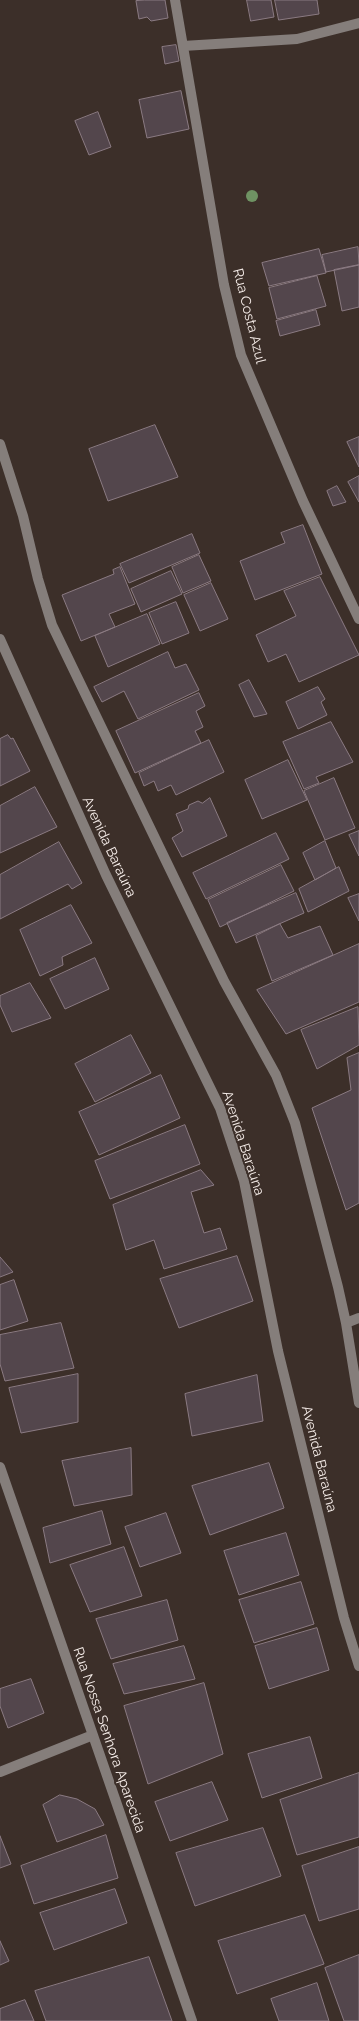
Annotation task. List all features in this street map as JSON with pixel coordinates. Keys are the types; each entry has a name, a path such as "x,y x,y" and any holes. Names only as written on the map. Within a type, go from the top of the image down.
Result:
{"street":[{"name":"Rua Costa Azul","path":"176,0 224,285 241,355 303,501 359,619"},
{"path":"183,46 297,39 359,22"},
{"path":"0,444 23,516 38,579 52,625 221,974 276,1075 295,1123 326,1239 346,1323 359,1403"},
{"name":"Avenida Baraúna","path":"0,639 106,875 220,1108 244,1182 278,1351 344,1618 359,1666"},
{"path":"346,1323 359,1318"},
{"name":"Rua Nossa Senhora Aparecida","path":"0,1467 192,2021"},
{"path":"0,1772 93,1736"}],"building":[{"path":"165,0 168,18 151,21 147,17 139,19 136,1"},
{"path":"247,0 271,0 274,17 251,21"},
{"path":"275,0 317,0 319,14 279,20"},
{"path":"176,45 179,61 165,64 162,47"},
{"path":"181,91 189,129 147,138 139,100"},
{"path":"98,112 111,147 89,155 75,121"},
{"path":"358,247 359,265 326,272 322,255"},
{"path":"319,249 326,273 269,286 262,263"},
{"path":"359,265 359,307 342,311 334,270"},
{"path":"317,276 326,306 277,319 269,288"},
{"path":"316,310 320,325 280,336 276,321"},
{"path":"155,425 178,477 108,501 89,449"},
{"path":"359,437 359,467 347,442"},
{"path":"359,476 359,502 348,482"},
{"path":"337,486 346,502 333,506 327,491"},
{"path":"303,525 322,574 255,600 240,561 285,543 281,533"},
{"path":"192,534 200,553 129,583 120,564"},
{"path":"199,555 211,581 183,593 172,567"},
{"path":"120,567 135,604 109,614 115,627 81,641 62,595 114,574 113,570"},
{"path":"171,571 182,594 141,612 131,589"},
{"path":"320,577 359,655 299,682 286,654 268,662 256,635 296,616 284,591"},
{"path":"211,583 228,619 200,631 184,595"},
{"path":"176,602 189,633 162,644 149,613"},
{"path":"147,614 160,644 108,667 95,636"},
{"path":"168,652 175,668 186,664 199,690 138,719 124,691 102,702 94,687"},
{"path":"249,680 267,714 254,717 239,685"},
{"path":"318,687 325,699 321,702 327,715 298,729 286,702"},
{"path":"199,693 205,706 196,711 203,727 195,731 201,743 135,773 116,731"},
{"path":"331,722 353,762 316,777 319,783 304,789 283,742"},
{"path":"8,735 11,739 13,738 30,771 0,786 0,739"},
{"path":"209,740 224,772 176,795 171,785 158,791 154,781 144,786 139,773"},
{"path":"288,760 307,800 262,819 245,780"},
{"path":"334,778 355,828 325,840 304,791"},
{"path":"35,787 57,827 0,853 0,806"},
{"path":"210,798 227,836 182,857 172,838 183,831 176,814 188,809 189,805 198,801 202,803"},
{"path":"359,831 359,856 349,835"},
{"path":"276,833 289,859 206,899 193,873"},
{"path":"325,841 336,868 315,880 303,853"},
{"path":"59,842 82,883 72,889 68,884 0,919 0,875"},
{"path":"281,865 294,891 220,927 208,900"},
{"path":"339,867 349,891 308,912 299,889"},
{"path":"296,893 304,913 236,943 227,923"},
{"path":"359,894 359,921 348,898"},
{"path":"71,905 92,943 62,957 63,965 40,976 20,930"},
{"path":"280,924 288,938 320,926 333,955 272,981 256,936"},
{"path":"359,944 359,1002 286,1034 257,990"},
{"path":"95,958 109,989 65,1009 50,979"},
{"path":"30,983 51,1018 12,1032 0,1005 0,996"},
{"path":"358,1007 359,1045 317,1069 301,1030"},
{"path":"131,1035 151,1073 95,1102 75,1064"},
{"path":"359,1053 359,1203 346,1210 312,1108 351,1090 347,1058"},
{"path":"161,1075 180,1118 99,1155 79,1112"},
{"path":"185,1125 200,1164 110,1199 95,1161"},
{"path":"201,1170 214,1185 191,1192 204,1233 220,1228 227,1249 164,1269 154,1240 126,1250 113,1205"},
{"path":"237,1256 253,1301 179,1328 160,1279"},
{"path":"0,1257 13,1272 0,1277"},
{"path":"14,1280 28,1321 0,1330 0,1285"},
{"path":"61,1323 74,1368 5,1381 0,1364 0,1335"},
{"path":"78,1374 78,1422 21,1433 9,1388"},
{"path":"257,1375 263,1421 192,1436 185,1394"},
{"path":"131,1448 132,1495 74,1506 62,1461"},
{"path":"269,1463 284,1508 210,1535 192,1486"},
{"path":"102,1511 111,1544 50,1563 43,1528"},
{"path":"166,1513 181,1553 140,1567 125,1527"},
{"path":"286,1533 299,1575 239,1595 224,1551"},
{"path":"124,1547 142,1596 90,1612 70,1565"},
{"path":"301,1582 314,1624 254,1643 239,1600"},
{"path":"167,1600 178,1640 111,1659 96,1619"},
{"path":"317,1628 329,1670 269,1689 255,1646"},
{"path":"184,1646 195,1679 124,1694 113,1664"},
{"path":"31,1679 44,1713 8,1728 0,1706 0,1689"},
{"path":"204,1683 223,1754 148,1784 124,1706"},
{"path":"310,1737 322,1778 262,1798 248,1754"},
{"path":"359,1773 359,1837 297,1855 280,1800"},
{"path":"212,1782 228,1820 170,1841 155,1802"},
{"path":"60,1795 77,1799 95,1809 104,1825 57,1842 43,1805"},
{"path":"263,1828 281,1876 195,1906 176,1853"},
{"path":"106,1835 118,1878 34,1904 21,1866"},
{"path":"0,1836 11,1864 0,1868"},
{"path":"359,1847 359,1909 319,1921 302,1866"},
{"path":"115,1889 127,1923 54,1950 40,1913"},
{"path":"305,1915 324,1964 237,1994 218,1941"},
{"path":"0,1941 9,1961 0,1965"},
{"path":"359,1955 359,2021 344,2021 325,1968"},
{"path":"149,1957 172,2021 46,2021 35,1991"},
{"path":"317,1983 329,2021 279,2021 271,1999"},
{"path":"25,2000 34,2021 0,2021 0,2009"}]}
